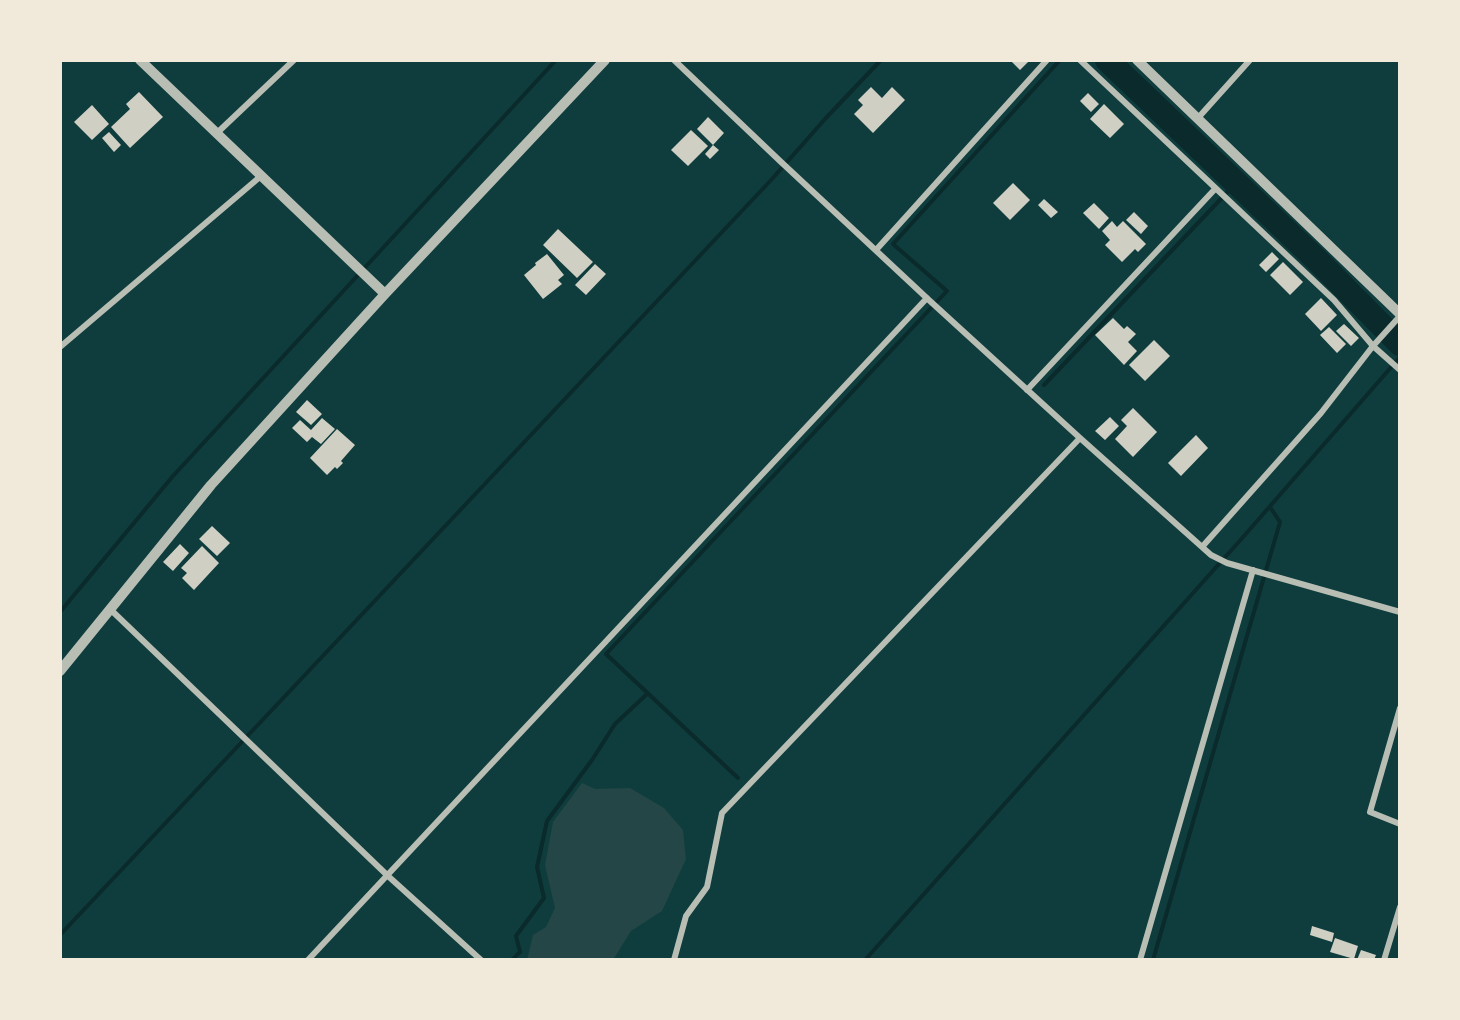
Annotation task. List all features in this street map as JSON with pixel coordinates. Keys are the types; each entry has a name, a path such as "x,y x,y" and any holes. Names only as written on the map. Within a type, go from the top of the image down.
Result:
{"street":[{"path":"140,60 385,294"},
{"path":"217,133 294,60"},
{"path":"60,671 211,484 604,60"},
{"path":"674,60 929,299 1211,555 1227,563 1400,612"},
{"path":"876,250 1047,60"},
{"path":"1080,60 1334,300 1399,370"},
{"path":"1137,60 1398,317 1321,413 1202,548"},
{"path":"1197,118 1250,60"},
{"path":"60,347 261,176"},
{"path":"1028,390 1217,191"},
{"path":"308,960 929,299"},
{"path":"674,960 686,916 707,887 722,813 1080,438"},
{"path":"1140,960 1256,571"},
{"path":"110,609 388,876 481,960"},
{"path":"1400,708 1370,812 1400,824"},
{"path":"1384,960 1400,907"}],"shaded area":[{"path":"582,783 595,789 630,788 664,808 683,830 686,859 662,911 631,931 613,960 527,960 533,935 546,927 555,908 545,865 553,822"}],"building":[{"path":"1010,60 1030,60 1020,70"},
{"path":"871,87 882,98 892,87 905,100 873,133 854,114 863,105 858,100"},
{"path":"139,92 163,117 130,148 111,127 130,109 126,104"},
{"path":"1088,93 1099,104 1091,112 1080,101"},
{"path":"1104,104 1124,124 1110,138 1090,119"},
{"path":"92,105 109,124 92,140 74,122"},
{"path":"708,117 724,133 713,145 697,129"},
{"path":"691,130 708,146 688,166 671,150"},
{"path":"109,132 121,145 114,152 102,138"},
{"path":"713,145 719,150 710,159 705,154"},
{"path":"1013,183 1030,200 1010,220 993,203"},
{"path":"1044,199 1058,212 1051,218 1038,205"},
{"path":"1094,203 1109,218 1099,229 1083,213"},
{"path":"1134,212 1148,226 1141,234 1126,220"},
{"path":"1112,221 1117,227 1123,221 1146,244 1138,252 1135,249 1122,262 1105,245 1110,240 1102,231"},
{"path":"558,229 593,262 577,278 543,245"},
{"path":"1272,252 1279,259 1266,272 1259,265"},
{"path":"547,254 564,275 558,280 562,284 543,299 524,275"},
{"path":"1283,262 1303,282 1290,295 1270,275"},
{"path":"595,264 606,274 586,295 575,285"},
{"path":"1321,298 1337,315 1321,331 1305,314"},
{"path":"1113,318 1124,329 1127,326 1136,334 1128,342 1137,351 1124,365 1095,335"},
{"path":"1344,324 1359,338 1351,346 1336,331"},
{"path":"1329,327 1346,344 1337,353 1320,335"},
{"path":"1154,340 1170,356 1145,381 1129,365"},
{"path":"307,400 322,414 311,425 296,412"},
{"path":"1133,408 1157,432 1133,457 1115,439 1127,426 1121,420"},
{"path":"1110,417 1119,426 1105,440 1095,431"},
{"path":"322,418 335,429 321,444 312,437 307,442 292,428 300,420 311,430"},
{"path":"337,429 355,445 341,461 343,463 327,475 310,458"},
{"path":"1196,435 1208,448 1181,476 1168,463"},
{"path":"212,526 230,543 217,556 199,539"},
{"path":"180,544 189,553 173,571 163,562"},
{"path":"202,546 219,563 194,590 182,578 187,573 181,568"},
{"path":"1312,926 1334,933 1332,942 1310,935"},
{"path":"1335,938 1358,946 1354,959 1330,952"},
{"path":"1361,950 1376,955 1374,960 1357,960"}],"waterway":[{"path":"60,612 173,476 556,60"},
{"path":"60,935 772,179 881,60"},
{"path":"738,778 606,654 947,291 893,244 1060,60"},
{"path":"1107,60 1316,259 1400,344"},
{"path":"1044,385 1236,183"},
{"path":"865,960 1244,536 1400,357"},
{"path":"1153,960 1280,522 1270,507"},
{"path":"512,960 520,952 516,936 544,898 537,867 547,821 592,760 615,724 648,693"}]}
